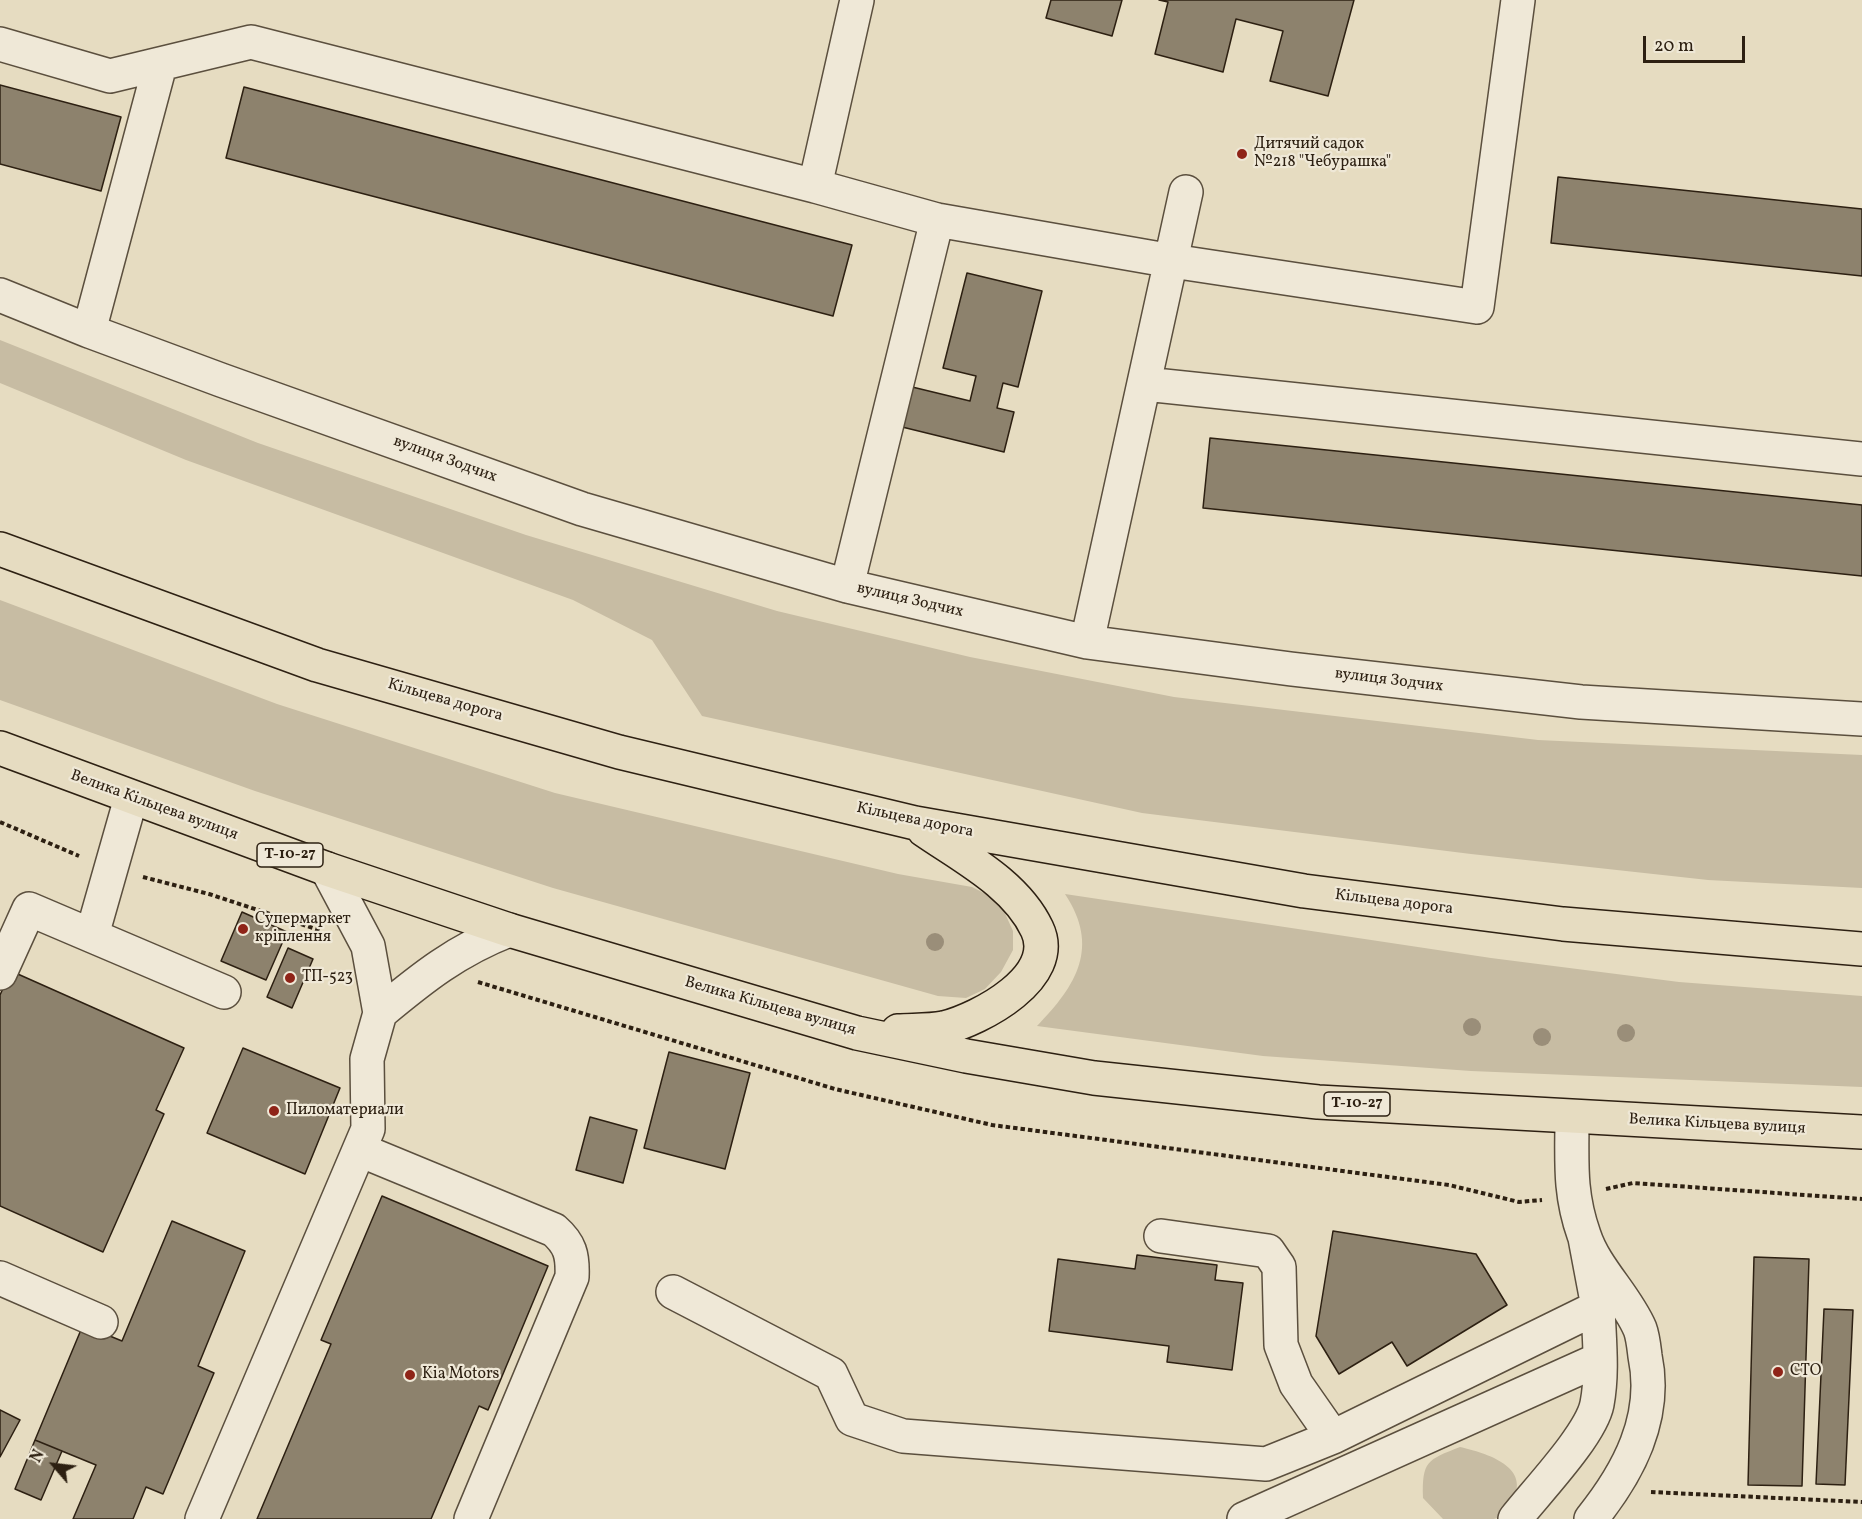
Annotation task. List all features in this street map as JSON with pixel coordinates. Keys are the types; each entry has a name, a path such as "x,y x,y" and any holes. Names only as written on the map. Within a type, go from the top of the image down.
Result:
{"highway":[{"name":"Кільцева дорога","path":"0,549 317,665 619,752 915,823 1304,891 1563,924 1862,950"},
{"name":"Велика Кільцева вулиця","path":"0,748 327,869 509,930 857,1033 966,1056 1094,1078 1318,1102 1572,1118 1862,1132"},
{"path":"857,1033 943,1028 970,1019 1003,1002 1026,982 1037,965 1041,947 1038,931 1025,909 997,881 915,823"}],"street":[{"path":"815,186 857,0"},
{"path":"0,44 110,76 251,42 815,186 937,220 1172,261 1477,308 1518,0"},
{"path":"89,331 160,65"},
{"path":"1087,642 1186,192"},
{"path":"847,586 937,220"},
{"name":"вулиця Зодчих","path":"0,294 89,331 582,509 847,586 1087,642 1291,669 1581,702 1862,719"},
{"path":"1145,384 1862,459"},
{"path":"92,936 131,798"},
{"path":"202,1519 368,1129 367,1059 380,1013 368,946 351,910 327,869"},
{"path":"0,973 29,909 224,992"},
{"path":"380,1013 433,969 474,944 509,930"},
{"path":"1515,1519 1585,1431 1597,1405 1600,1359 1598,1307 1585,1238 1572,1196 1572,1118"},
{"path":"360,1150 554,1230 566,1241 573,1258 572,1277 471,1519"},
{"path":"1161,1236 1268,1251 1279,1267 1281,1345 1296,1384 1333,1437"},
{"path":"1585,1238 1640,1330 1648,1371 1645,1422 1631,1458 1614,1490 1591,1519"},
{"path":"0,1278 101,1322"},
{"path":"673,1292 831,1374 852,1419 903,1436 1266,1464 1333,1437 1598,1307"},
{"path":"1244,1519 1600,1359"}],"path":[{"path":"1614,1490 1862,1502"}],"shaded area":[{"path":"0,340 258,443 526,535 777,611 970,657 1174,697 1538,740 1862,755 1862,888 1708,880 1471,854 1142,813 702,716 652,640 573,600 186,460 0,383"},
{"path":"0,600 277,704 555,793 898,874 972,887 988,895 1003,909 1013,931 1013,950 1001,972 985,989 966,998 938,996 553,888 255,791 0,700"},
{"path":"1065,894 1491,958 1679,982 1862,996 1862,1087 1471,1071 1263,1056 1037,1026 1063,996 1079,964 1082,948 1081,931"},
{"path":"1460,1447 1494,1458 1512,1471 1516,1480 1516,1491 1509,1506 1499,1517 1494,1519 1443,1519 1423,1498 1424,1476 1429,1464 1440,1455"}],"building":[{"path":"1051,0 1122,0 1112,36 1046,18"},
{"path":"1159,0 1354,0 1328,96 1270,81 1283,31 1236,19 1223,72 1155,54 1168,2"},
{"path":"0,85 121,117 101,191 0,164"},
{"path":"244,87 852,245 833,316 226,158"},
{"path":"1558,177 1862,209 1862,276 1551,243"},
{"path":"967,273 1042,291 1018,387 1003,383 997,408 1014,412 1004,452 894,425 904,385 970,401 976,376 943,368"},
{"path":"1210,438 1862,505 1862,576 1203,508"},
{"path":"242,912 287,932 266,980 221,961"},
{"name":"ТП-523","path":"288,948 313,959 292,1008 267,997"},
{"path":"11,971 184,1048 156,1110 164,1114 103,1252 0,1206 0,995"},
{"name":"Пиломатериали","path":"243,1048 340,1088 305,1174 207,1133"},
{"path":"669,1052 750,1073 725,1169 644,1148"},
{"path":"590,1117 637,1130 623,1183 576,1170"},
{"name":"Kia Motors","path":"382,1196 548,1266 488,1410 479,1406 431,1519 257,1519 331,1344 321,1340"},
{"path":"172,1221 245,1251 198,1366 214,1373 163,1494 146,1487 133,1519 73,1519 96,1465 35,1440 83,1325 122,1341"},
{"path":"1333,1231 1476,1254 1507,1305 1407,1366 1392,1342 1339,1374 1316,1336"},
{"path":"1137,1255 1217,1265 1215,1280 1243,1283 1232,1370 1167,1362 1169,1346 1049,1331 1058,1259 1135,1269"},
{"name":"СТО","path":"1754,1257 1809,1259 1802,1486 1748,1485"},
{"path":"1824,1309 1853,1310 1845,1485 1816,1484"},
{"path":"0,1410 20,1420 0,1457"},
{"path":"35,1440 62,1451 41,1500 15,1489"}],"place":[{"name":"Дитячий садок №218 \"Чебурашка\"","path":"1242,154"},
{"name":"Супермаркет кріплення","path":"243,929"},
{"name":"ТП-523","path":"290,978"},
{"name":"Пиломатериали","path":"274,1111"},
{"name":"СТО","path":"1778,1372"},
{"name":"Kia Motors","path":"410,1375"}]}
